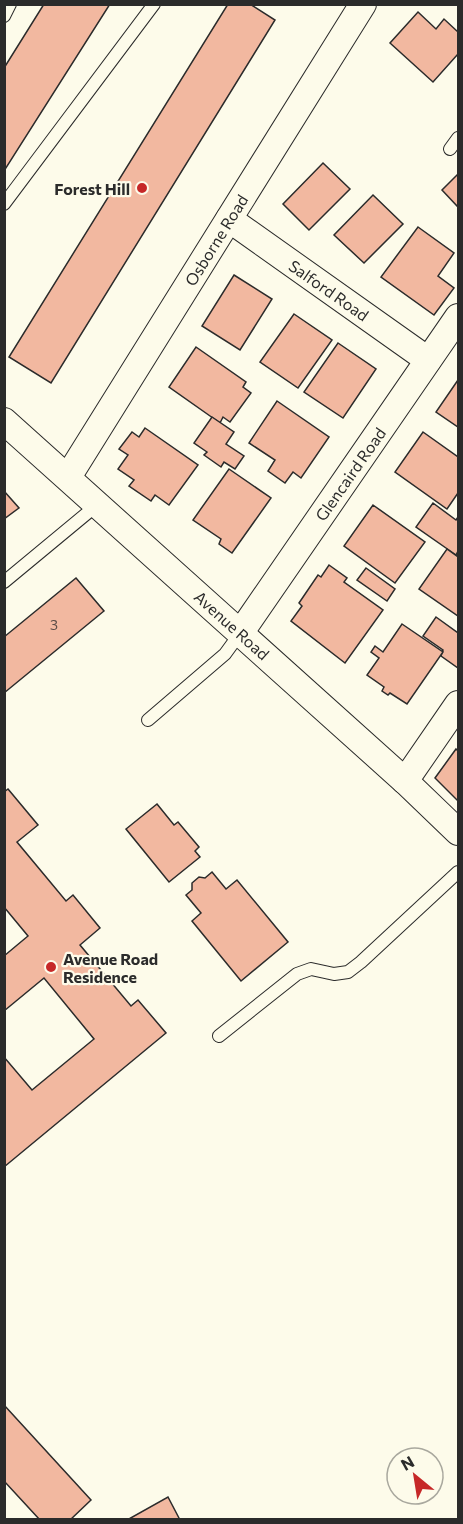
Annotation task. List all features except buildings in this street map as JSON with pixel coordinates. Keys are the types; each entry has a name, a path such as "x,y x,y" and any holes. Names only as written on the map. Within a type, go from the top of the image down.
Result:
{"street":[{"name":"Osborne Road","path":"68,477 229,219 355,8"},
{"name":"Salford Road","path":"229,219 428,360"},
{"name":"Glencaird Road","path":"241,632 459,316"},
{"name":"Avenue Road","path":"4,421 241,632 459,832"},
{"path":"405,781 459,704"}],"lane":[{"path":"4,16 10,4"},
{"path":"4,204 154,4"},
{"path":"450,149 459,138"},
{"path":"4,582 97,505"},
{"path":"148,720 225,654 241,632"},
{"path":"219,1036 297,974 310,969 334,974 348,972 459,872"}],"place":[{"name":"Forest Hill","path":"142,188"},
{"name":"Avenue Road Residence","path":"51,967"}]}
